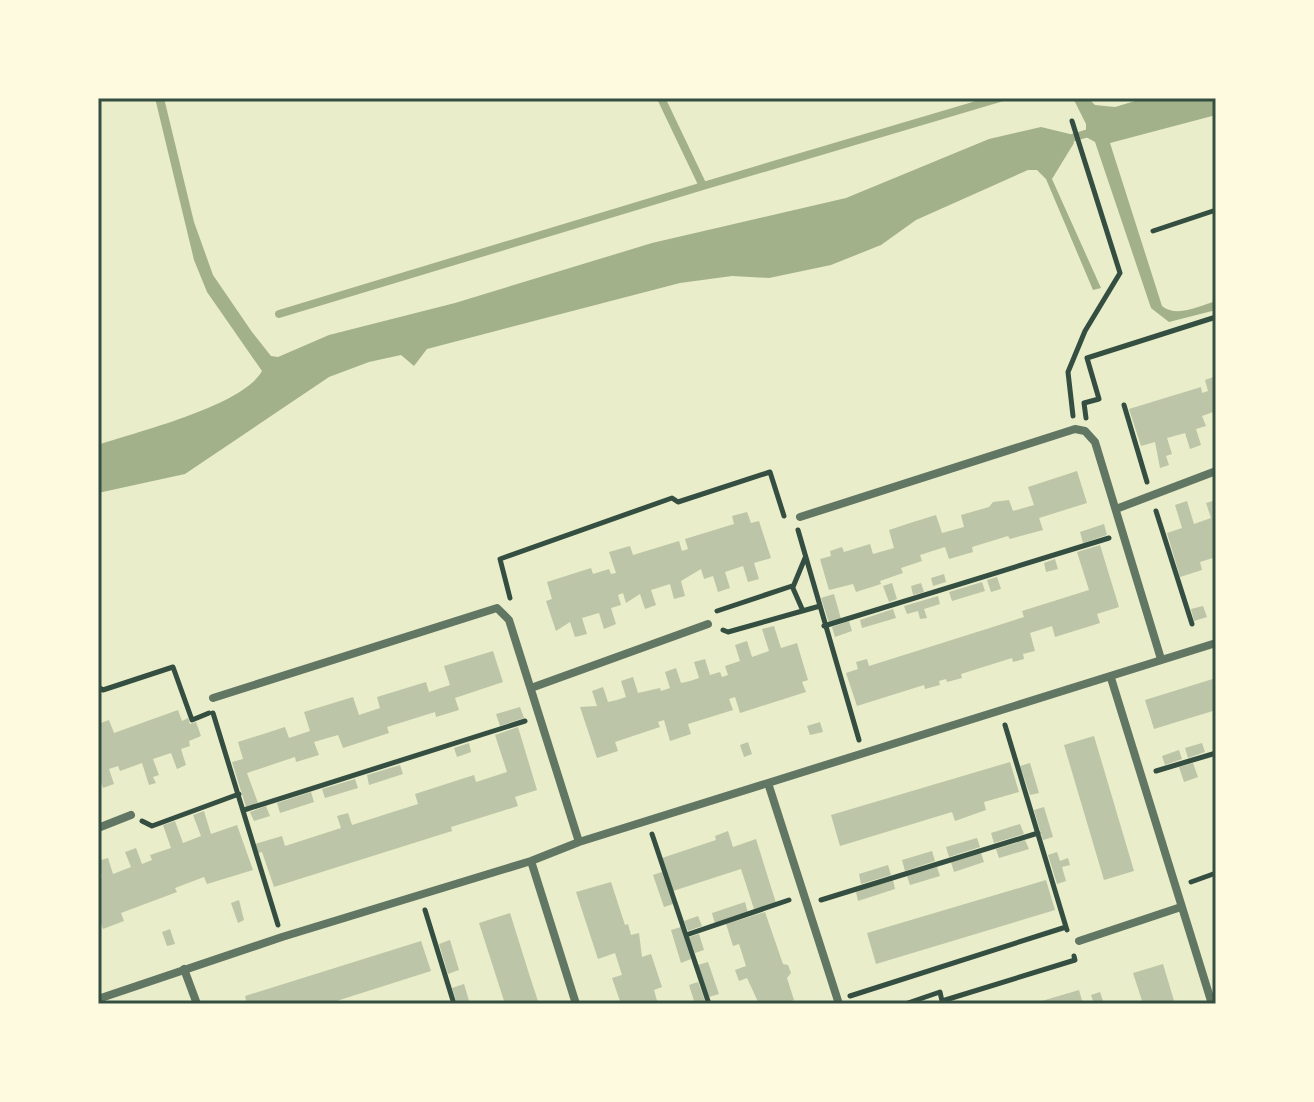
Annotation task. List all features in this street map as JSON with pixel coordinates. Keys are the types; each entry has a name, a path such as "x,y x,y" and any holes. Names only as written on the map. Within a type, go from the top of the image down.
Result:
{"street":[{"path":"800,517 1080,430 1095,442 1161,659"},
{"path":"1116,509 1152,497 1174,484 1216,471"},
{"path":"213,698 490,607 502,611 509,620 579,842"},
{"path":"531,688 708,624"},
{"path":"98,999 282,937 531,861 579,842 863,756 1216,643"},
{"path":"1111,678 1212,1004"},
{"path":"768,783 839,1002"},
{"path":"98,828 131,815"},
{"path":"531,861 576,1004"},
{"path":"1075,942 1181,907"},
{"path":"184,969 197,1004"}],"path":[{"path":"1072,121 1120,273 1085,331 1068,372 1080,430"},
{"path":"1153,231 1216,210"},
{"path":"1080,430 1087,413 1084,403 1099,399 1087,358 1216,317"},
{"path":"1124,405 1192,624"},
{"path":"502,611 511,602 500,559 594,528 600,521 672,498 678,502 770,472 785,521 794,518 863,756"},
{"path":"824,626 1123,534"},
{"path":"803,611 793,587 806,557"},
{"path":"793,587 722,608 717,613 722,629 728,632 820,606"},
{"path":"98,687 103,690 173,667 192,720 213,712"},
{"path":"213,698 213,712 244,810 243,817 282,937"},
{"path":"905,1004 940,992 942,1001 1075,960 1075,942 1066,927 999,713"},
{"path":"244,810 540,717"},
{"path":"1141,776 1216,753"},
{"path":"131,815 152,826 239,794"},
{"path":"647,821 709,1004"},
{"path":"686,935 1038,833"},
{"path":"1175,887 1216,873"},
{"path":"420,894 454,1004"},
{"path":"839,1002 1066,927"}],"shaded area":[{"path":"155,98 164,98 194,222 213,275 271,356 278,357 329,335 455,303 652,243 846,198 989,139 1041,127 1070,134 1074,143 1052,179 1101,288 1093,290 1046,179 1037,170 1028,170 916,220 881,245 831,265 769,278 732,276 680,283 427,349 414,366 401,355 369,362 329,377 185,474 98,493 98,445 212,406 234,396 262,371 207,292 194,260"},
{"path":"1073,98 1088,98 1095,105 1115,107 1145,98 1216,98 1216,115 1110,143 1162,306 1181,311 1216,301 1216,310 1169,322 1151,308 1095,142 1086,137 1086,124"}],"building":[{"path":"1216,376 1216,411 1202,416 1206,426 1196,429 1201,445 1190,449 1185,433 1167,438 1172,454 1166,456 1169,465 1160,468 1155,442 1141,446 1129,409 1201,387 1202,393 1208,391 1205,380"},
{"path":"1077,471 1087,503 1039,518 1043,530 972,547 973,552 949,559 945,547 920,555 922,561 901,568 903,573 880,581 881,584 856,592 853,584 829,590 820,559 831,556 830,551 842,547 844,552 870,544 873,554 894,548 889,530 936,515 942,533 964,527 961,515 989,507 993,502 1009,500 1013,511 1034,505 1028,487"},
{"path":"1216,500 1216,557 1200,562 1202,570 1180,577 1167,533 1182,528 1175,505 1187,501 1194,524 1211,518 1206,503"},
{"path":"747,512 751,523 759,521 771,558 754,563 759,579 748,582 743,566 725,572 730,588 718,592 713,576 704,579 701,569 681,581 685,596 674,599 670,584 651,590 656,605 645,609 640,594 626,603 623,593 618,595 621,605 611,608 616,624 604,629 599,613 582,618 587,634 575,637 570,622 556,631 546,601 552,599 547,582 591,568 593,574 609,569 611,574 616,573 609,552 630,546 633,555 679,541 682,551 688,549 685,539 734,524 732,516"},
{"path":"1104,524 1107,535 1083,543 1080,532"},
{"path":"1100,545 1119,607 1097,614 1100,623 1055,637 1052,626 1030,633 1035,651 1023,654 1024,659 1013,662 1012,658 961,674 962,678 939,681 940,685 925,689 924,685 857,706 846,673 858,669 856,662 867,659 869,666 1024,617 1022,611 1089,590 1077,552"},
{"path":"1055,559 1058,569 1046,572 1044,563"},
{"path":"944,574 946,582 933,586 931,578"},
{"path":"997,577 1001,589 991,592 987,580"},
{"path":"982,582 985,591 952,601 949,592"},
{"path":"892,583 897,599 889,602 883,586"},
{"path":"921,583 924,592 913,595 911,586"},
{"path":"834,594 841,619 829,623 821,598"},
{"path":"938,596 940,604 924,609 927,618 920,619 918,611 907,614 904,606"},
{"path":"1203,606 1207,617 1194,621 1191,609"},
{"path":"893,609 896,618 862,628 860,620"},
{"path":"849,621 852,631 835,637 832,627"},
{"path":"774,626 781,648 797,643 808,680 802,682 806,692 740,713 735,697 729,699 733,710 688,724 691,734 670,741 664,720 658,722 660,727 615,742 618,751 597,758 580,707 597,706 592,691 603,687 608,702 626,697 621,681 633,677 638,693 660,688 661,691 670,688 665,672 676,668 681,683 690,681 699,678 694,662 705,659 710,675 720,672 722,677 728,675 725,666 740,661 735,645 747,641 752,657 769,651 762,629"},
{"path":"493,651 503,682 455,698 459,710 436,717 435,712 387,727 389,733 343,748 338,735 314,742 319,755 296,762 295,757 247,773 258,803 246,807 232,762 243,759 238,742 285,727 289,738 310,731 304,712 353,697 359,715 380,708 377,697 426,682 429,692 450,685 444,666"},
{"path":"1216,678 1216,710 1154,729 1145,700"},
{"path":"520,707 524,718 500,726 496,714"},
{"path":"178,710 182,721 188,718 190,724 196,722 201,736 181,749 186,765 177,769 171,753 153,759 159,775 153,777 156,783 149,785 142,763 120,771 118,766 109,769 114,784 103,788 98,773 98,724 109,720 114,733"},
{"path":"820,722 823,732 810,735 807,726"},
{"path":"518,727 537,790 515,797 518,806 451,827 452,831 274,887 262,852 258,853 255,844 282,836 285,846 341,828 337,816 348,813 352,825 418,804 415,794 474,775 476,782 507,772 495,735"},
{"path":"1094,736 1134,871 1104,880 1064,745"},
{"path":"748,742 752,754 744,757 740,745"},
{"path":"469,743 471,752 457,757 454,748"},
{"path":"1202,743 1205,752 1188,758 1185,748"},
{"path":"1179,750 1182,759 1165,765 1162,756"},
{"path":"1010,762 1019,792 984,802 986,810 955,821 952,812 840,846 831,815"},
{"path":"1030,763 1039,793 1030,795 1020,766"},
{"path":"1193,763 1198,777 1184,782 1179,767"},
{"path":"400,765 403,774 369,785 367,775"},
{"path":"355,779 358,788 325,798 322,789"},
{"path":"311,792 314,802 280,813 277,803"},
{"path":"266,806 270,816 254,821 250,812"},
{"path":"1044,807 1053,837 1043,840 1034,810"},
{"path":"204,811 211,834 237,825 253,870 207,884 204,877 175,888 177,892 121,913 124,921 103,929 98,915 98,879 102,877 98,861 108,858 113,874 131,867 125,852 136,848 142,864 152,860 150,855 171,848 163,825 175,821 183,843 201,836 193,815"},
{"path":"1020,824 1024,834 994,843 991,833"},
{"path":"728,831 733,847 756,839 776,903 754,909 741,869 673,891 662,858 716,840 715,836"},
{"path":"977,838 980,847 949,857 946,847"},
{"path":"1025,840 1029,849 999,858 996,849"},
{"path":"932,851 935,861 905,871 902,860"},
{"path":"1057,852 1060,861 1068,858 1070,865 1062,867 1066,881 1057,884 1048,855"},
{"path":"981,853 984,862 954,872 951,862"},
{"path":"888,865 891,875 861,884 859,874"},
{"path":"937,867 940,876 910,885 907,876"},
{"path":"662,872 673,904 664,907 653,875"},
{"path":"893,880 895,889 858,901 856,892"},
{"path":"1046,880 1055,910 876,964 867,933"},
{"path":"611,882 625,925 628,924 631,935 639,933 642,957 651,954 662,987 654,990 658,1004 621,1004 612,978 622,975 615,953 598,959 576,892"},
{"path":"239,900 244,920 238,923 231,903"},
{"path":"745,902 748,913 715,924 712,913"},
{"path":"765,912 783,964 788,965 791,973 787,978 794,1000 784,1004 759,1004 747,978 739,981 735,970 746,966 739,944 733,946 726,924"},
{"path":"510,913 539,1004 505,1004 479,923"},
{"path":"698,916 702,926 688,931 684,921"},
{"path":"681,927 691,959 681,963 671,930"},
{"path":"170,929 175,944 167,946 162,932"},
{"path":"699,934 704,950 695,953 689,937"},
{"path":"450,940 459,970 448,974 439,944"},
{"path":"421,941 431,971 327,1004 247,1004 245,996"},
{"path":"708,962 719,994 709,997 698,965"},
{"path":"1163,964 1175,1004 1143,1004 1133,973"},
{"path":"698,982 706,1004 695,1004 689,985"},
{"path":"464,984 470,1004 457,1004 452,988"},
{"path":"1079,990 1083,1004 1035,1003"},
{"path":"1100,992 1104,1004 1094,1004 1091,995"}],"waterway":[{"path":"279,314 703,186 661,98"},
{"path":"703,186 1000,98"},
{"path":"1062,141 1095,131"}]}
